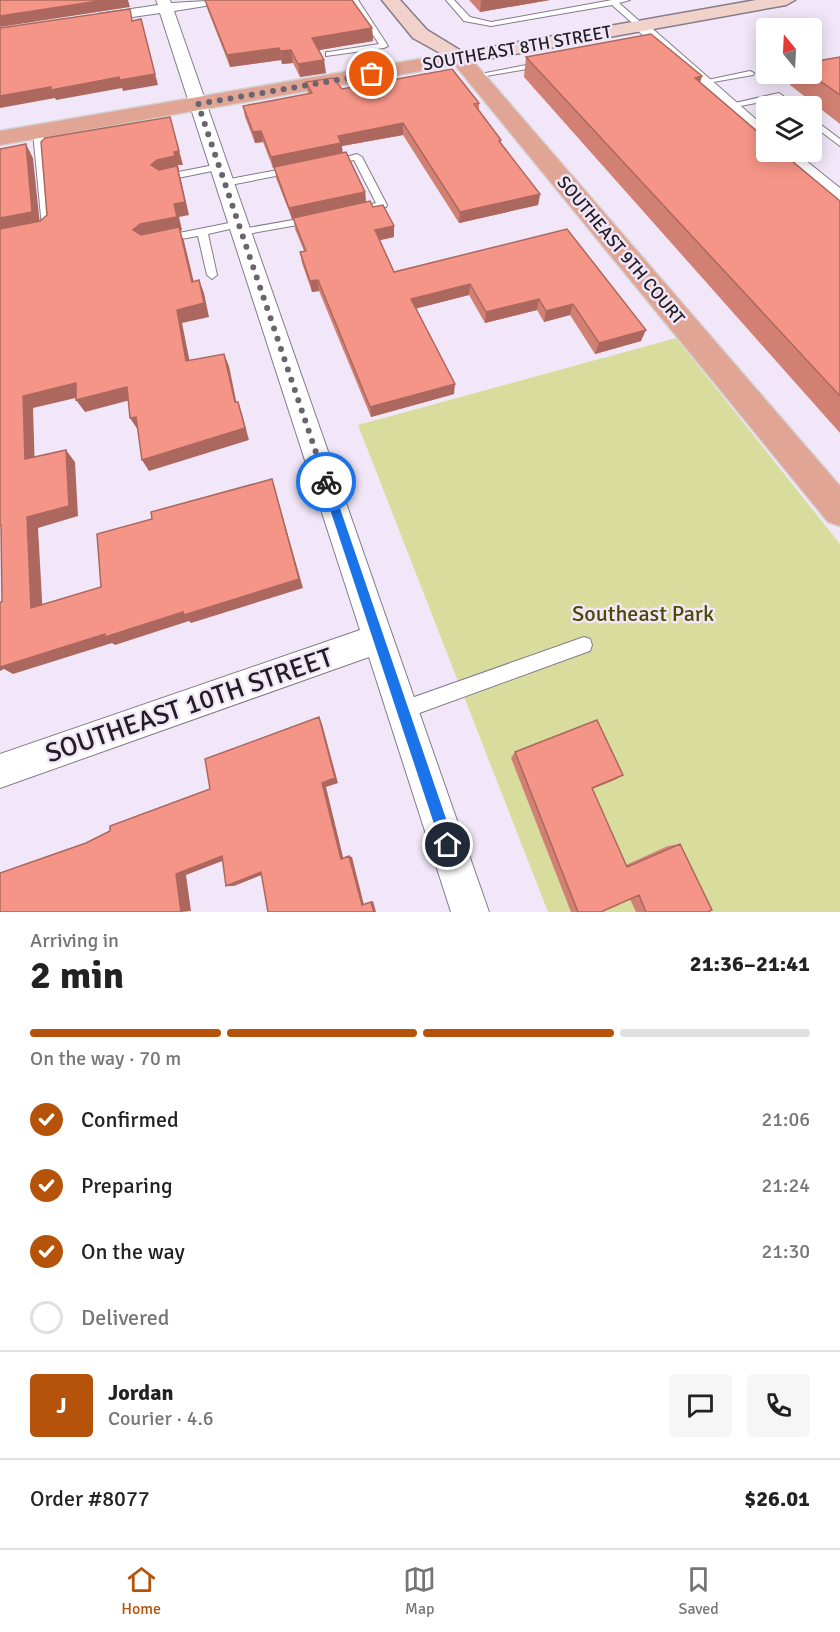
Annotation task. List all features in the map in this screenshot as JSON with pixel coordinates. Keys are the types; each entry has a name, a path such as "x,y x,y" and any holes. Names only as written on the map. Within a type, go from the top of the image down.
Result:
{"main road":[{"name":"SOUTHEAST 8TH STREET","path":"0,138 198,104 467,67"},
{"name":"SOUTHEAST 9TH COURT","path":"467,67 830,484 840,512"}],"street":[{"path":"82,21 164,4 218,0"},
{"name":"SOUTHEAST 9TH COURT","path":"392,0 420,34 467,67"},
{"name":"SOUTHEAST 8TH STREET","path":"467,67 641,26 786,0"},
{"path":"164,4 470,912"},
{"path":"641,26 653,44 756,127"},
{"path":"797,162 840,197"},
{"name":"SOUTHEAST 10TH STREET","path":"0,771 379,638"}],"lane":[{"path":"329,54 384,46 354,0"},
{"path":"450,0 467,19 491,24 626,0"},
{"path":"613,2 641,26"},
{"path":"467,67 555,61"},
{"path":"702,82 750,73"},
{"path":"730,105 756,100"},
{"path":"822,129 840,143"},
{"path":"35,231 47,229 38,132"},
{"path":"324,163 357,157 382,205 348,212"},
{"path":"163,178 302,168"},
{"path":"157,241 202,232 325,217"},
{"path":"202,232 212,275"},
{"path":"403,710 584,645"}],"green space":[{"name":"Southeast Park","path":"676,338 840,544 840,912 548,912 358,425"}],"building":[{"path":"0,0 105,0 0,16"},
{"path":"205,0 352,0 372,28 312,38 324,60 298,64 291,50 280,51 279,48 227,55"},
{"path":"130,9 132,21 141,19 155,74 120,80 119,77 51,90 51,87 0,96 0,28"},
{"path":"651,34 702,76 695,78 756,130 756,162 793,162 840,201 840,396 526,57"},
{"path":"840,57 840,95 822,82 822,60"},
{"path":"452,69 479,103 474,104 501,140 499,141 540,194 460,212 403,123 338,136 341,143 271,157 261,131 253,132 243,106 312,93 306,82 333,78 342,89"},
{"path":"170,117 179,151 174,152 175,156 157,160 151,165 159,170 177,166 185,202 174,204 177,217 140,224 133,230 141,235 179,227 192,282 199,280 204,303 177,310 186,361 224,354 235,402 238,402 245,428 142,460 136,417 130,418 127,387 76,400 76,383 23,396 25,459 66,450 69,506 27,517 31,608 101,587 97,534 152,519 151,512 272,479 299,579 184,615 183,612 105,637 105,634 0,667 0,602 2,602 0,229 40,221 47,215 41,142 45,138"},
{"path":"26,144 32,212 0,218 0,149"},
{"path":"346,152 365,192 289,208 274,167"},
{"path":"370,201 373,207 383,205 394,226 375,230 394,272 567,229 646,330 599,343 573,304 546,311 539,299 486,312 470,284 411,299 455,384 370,407 318,280 310,281 300,252 306,251 293,218"},
{"path":"319,717 335,778 322,783 341,859 349,856 362,905 371,902 374,912 268,912 261,872 226,886 222,856 176,874 181,912 0,912 0,873 86,843 110,831 110,826 210,789 205,759"},
{"path":"597,720 623,775 592,788 627,867 680,844 712,910 708,912 646,912 639,895 601,912 578,912 515,752"}],"way so far":[{"path":"326,482 198,104 372,74"}],"route":[{"path":"326,482 448,845"}]}
